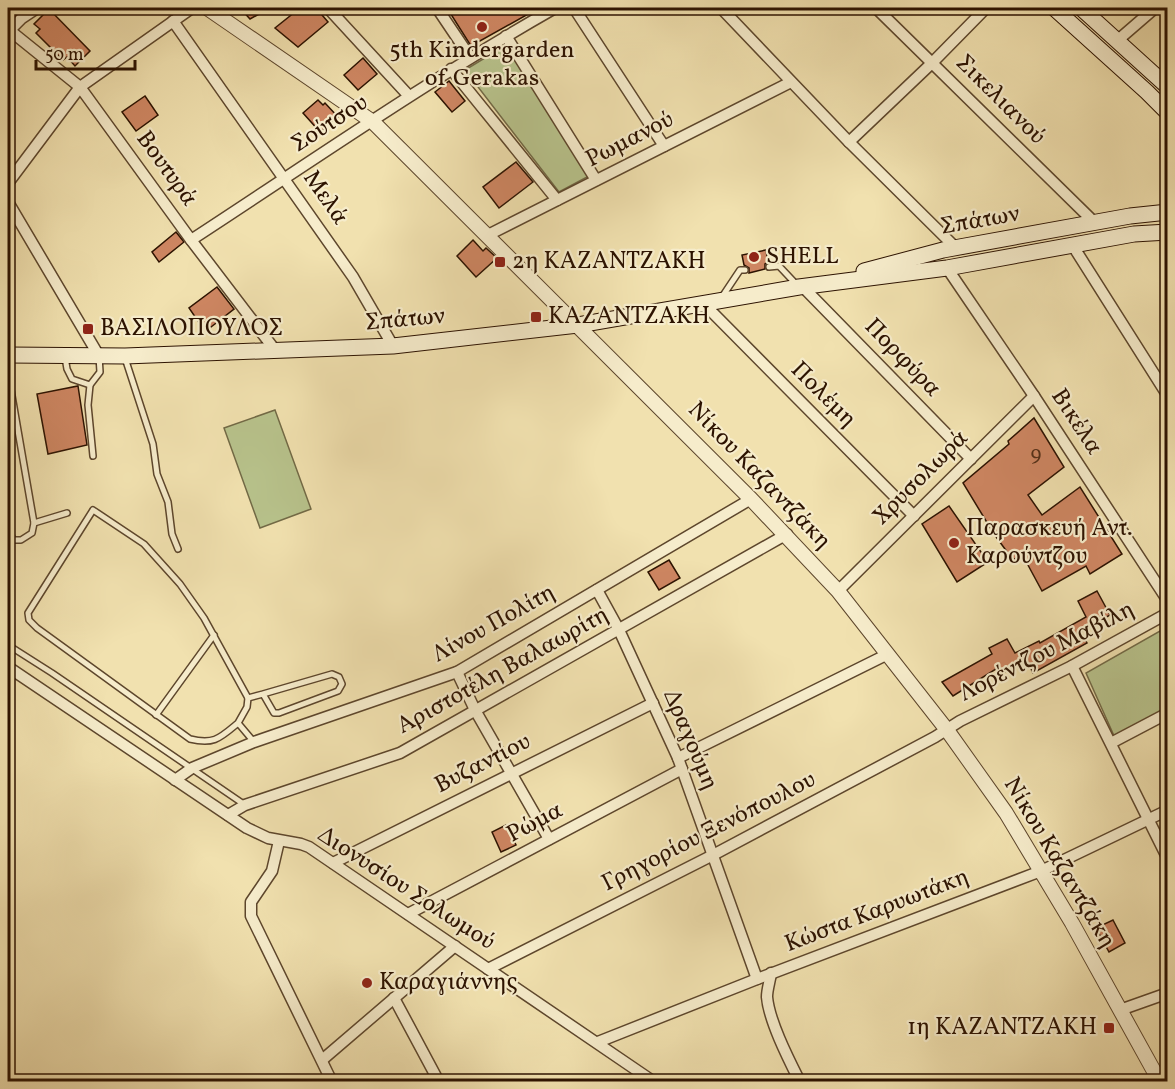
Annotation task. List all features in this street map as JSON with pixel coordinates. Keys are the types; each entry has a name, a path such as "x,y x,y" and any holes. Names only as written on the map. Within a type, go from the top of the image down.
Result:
{"main road":[{"path":"1053,8 1147,92 1167,113"},
{"path":"1081,8 1167,87"},
{"name":"Σπάτων","path":"801,287 956,248 1094,222 1167,212"},
{"name":"Σπάτων","path":"8,354 125,356 393,346 578,324 801,287 947,268 1134,234 1167,232"}],"street":[{"path":"8,30 37,8"},
{"path":"8,183 80,87 192,8"},
{"name":"Νίκου Καζαντζάκη","path":"207,8 373,122 787,534 838,591 947,730 1006,813 1160,1082"},
{"path":"328,8 409,96"},
{"path":"437,8 470,57"},
{"name":"Σούτσου","path":"191,240 451,69 555,8"},
{"path":"574,8 664,146"},
{"path":"721,8 849,142 956,248"},
{"name":"Σικελιανού","path":"876,8 1094,222"},
{"path":"849,142 986,8"},
{"path":"1118,40 1155,8"},
{"name":"Μελά","path":"173,21 353,277 393,346"},
{"name":"Βουτυρά","path":"8,30 80,87 274,350"},
{"path":"506,36 596,180"},
{"path":"451,69 557,200"},
{"name":"Ρωμανού","path":"488,235 791,82"},
{"path":"8,202 99,356"},
{"path":"1073,246 1167,396"},
{"name":"Βικέλα","path":"947,268 1034,396 1167,601"},
{"name":"Πορφύρα","path":"801,287 971,459"},
{"name":"Πολέμη","path":"703,303 914,516"},
{"name":"Χρυσολωρά","path":"838,591 1034,396"},
{"name":"Λίνου Πολίτη","path":"175,780 192,768 254,742 457,672 751,499"},
{"name":"Αριστοτέλη Βαλαωρίτη","path":"228,815 245,805 400,753 787,534"},
{"name":"Δραγούμη","path":"597,590 619,630 678,758 757,979"},
{"name":"Λορέντζου Μαβίλη","path":"947,730 960,721 1072,666 1167,614"},
{"path":"678,758 888,654"},
{"path":"1072,666 1112,743 1167,859"},
{"name":"Διονυσίου Σολωμού","path":"8,667 259,835 301,844 333,863 654,1082"},
{"path":"457,672 475,710 549,839"},
{"name":"Βυζαντίου","path":"333,863 653,703"},
{"path":"1112,743 1167,713"},
{"name":"Γρηγορίου Ξενόπουλου","path":"488,969 713,855 947,730"},
{"name":"Ρώμα","path":"408,914 682,769"},
{"name":"Κώστα Καρυωτάκη","path":"597,1042 771,973 1041,871 1167,810"},
{"path":"279,841 272,871 251,902 251,916 332,1082"},
{"path":"322,1060 455,946"},
{"path":"771,973 768,990 769,1008 800,1082"},
{"path":"1120,1010 1167,993"},
{"path":"394,998 439,1082"}],"lane":[{"path":"769,267 779,266 801,287"},
{"path":"719,300 740,270 745,270"},
{"path":"8,354 10,390 34,523 32,533 21,540 13,540 8,526"},
{"path":"64,355 72,379 90,385"},
{"path":"93,456 88,405 90,385 100,372 99,356"},
{"path":"125,356 153,444 157,474 168,501 172,534 178,549"},
{"path":"93,510 144,544 180,584 214,635 248,698 247,707 238,723 218,740 203,742 190,739 36,628 29,621 28,613 93,510"},
{"path":"34,523 67,513"},
{"path":"156,715 214,635"},
{"path":"8,645 245,805"},
{"path":"248,698 332,674 339,677 342,684 338,691 279,713 271,709 264,694"},
{"path":"238,723 254,742"}],"green space":[{"path":"506,45 589,176 559,192 465,70"},
{"path":"275,410 311,509 260,528 224,428"},
{"path":"1167,627 1167,708 1115,738 1086,673"}],"building":[{"path":"240,8 270,8 250,19"},
{"path":"300,8 316,8 328,22 298,47 275,28"},
{"name":"5th Kindergarden of Gerakas","path":"447,8 539,8 471,46"},
{"path":"49,9 90,51 75,66 67,57 63,60 36,33 40,29 34,24"},
{"path":"363,58 377,74 358,90 344,75"},
{"path":"449,81 465,101 452,112 435,92"},
{"path":"145,96 158,115 136,131 122,112"},
{"path":"318,100 323,105 325,103 338,117 320,132 303,113"},
{"path":"516,162 533,182 499,208 483,187"},
{"path":"176,232 184,242 159,262 152,252"},
{"path":"473,240 483,251 486,248 497,258 476,277 457,256"},
{"path":"766,250 768,262 765,264 765,269 749,273 749,268 744,265 742,255"},
{"path":"217,287 234,309 211,327 200,324 189,308"},
{"path":"78,386 87,445 48,454 37,394"},
{"path":"1034,418 1064,467 1028,495 1042,515 1080,487 1122,554 1090,574 1086,566 1042,591 1022,554 1013,560 963,483 1009,444 1008,441"},
{"name":"Παρασκευή Αντ. Καρούντζου","path":"949,506 988,562 957,582 922,524"},
{"path":"669,560 680,578 659,590 648,572"},
{"path":"1097,591 1110,615 1081,632 1087,643 1033,673 1027,661 1003,673 999,667 953,696 942,682 992,654 989,648 1007,639 1015,653 1039,641 1040,643 1086,617 1078,601"},
{"path":"506,825 516,845 501,852 492,832"},
{"path":"1113,920 1125,943 1109,952 1096,928"}],"place":[{"name":"5th Kindergarden of Gerakas","path":"482,27"},
{"name":"SHELL","path":"754,257"},
{"name":"2η ΚΑΖΑΝΤΖΑΚΗ","path":"500,262"},
{"name":"ΚΑΖΑΝΤΖΑΚΗ","path":"536,317"},
{"name":"ΒΑΣΙΛΟΠΟΥΛΟΣ","path":"88,329"},
{"name":"Παρασκευή Αντ. Καρούντζου","path":"954,543"},
{"name":"Καραγιάννης","path":"367,983"},
{"name":"1η ΚΑΖΑΝΤΖΑΚΗ","path":"1109,1028"}]}
